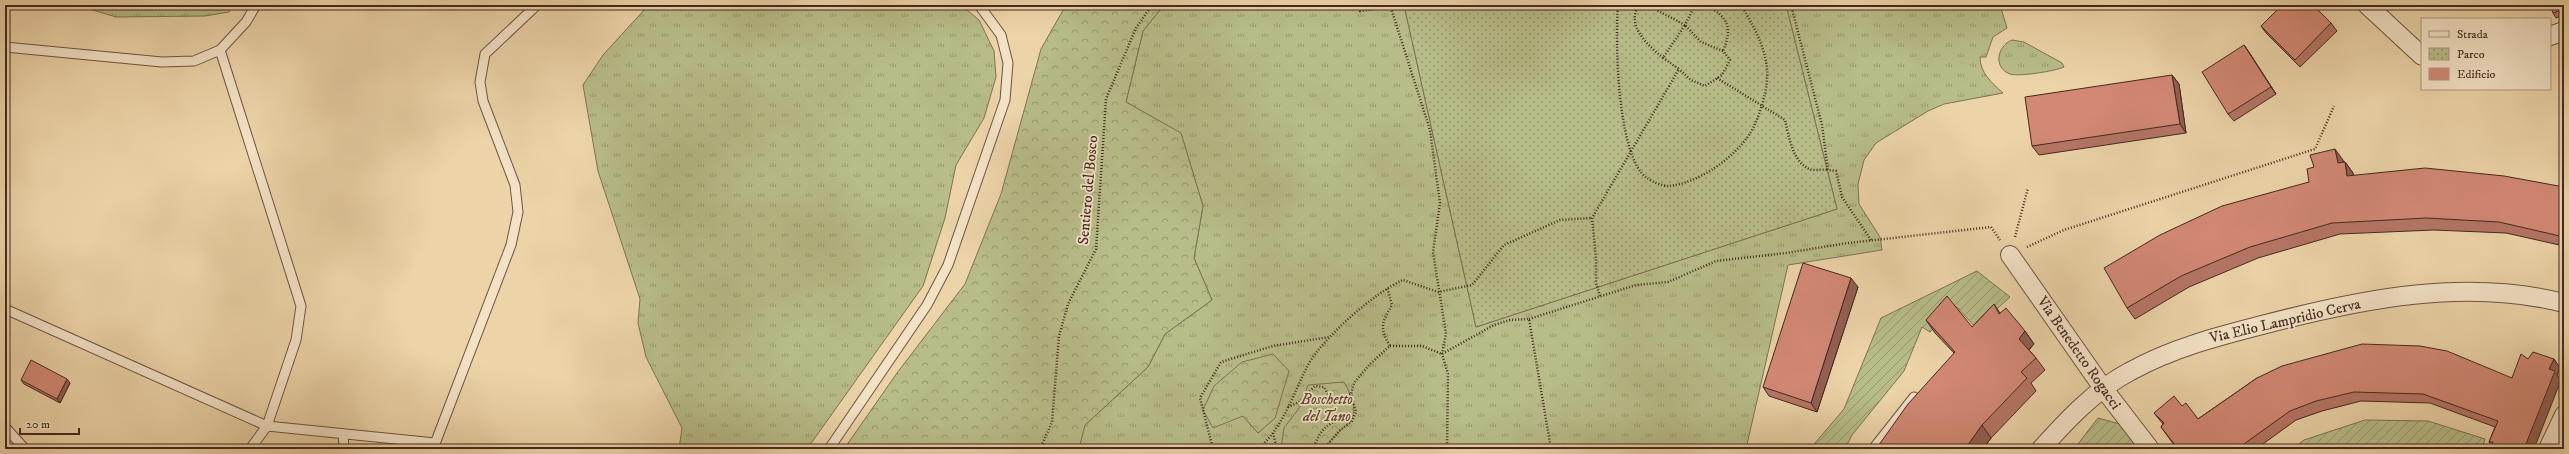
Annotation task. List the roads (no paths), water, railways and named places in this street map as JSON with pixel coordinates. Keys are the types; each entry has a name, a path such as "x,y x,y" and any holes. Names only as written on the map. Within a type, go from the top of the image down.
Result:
{"street":[{"path":"2367,5 2421,55"},
{"path":"2551,36 2564,31"},
{"name":"Via Benedetto Rogacci","path":"2010,255 2103,388 2150,449"},
{"name":"Via Elio Lampridio Cerva","path":"2041,449 2103,388 2129,372 2203,340 2298,315 2406,296 2446,292 2507,293 2564,303"},
{"path":"2548,449 2564,415"}],"lane":[{"path":"5,47 162,62 194,61 220,50 246,22 256,5"},
{"path":"5,309 267,426 434,446 512,245 518,212 515,185 483,101 480,82 485,54 537,5"},
{"path":"829,449 927,305 948,265 1005,100 1008,63 1003,42 1001,35 979,5"},
{"path":"220,50 301,306 296,340 267,426 250,449"},
{"path":"1873,449 1895,418 1919,391"},
{"path":"5,427 26,449"},
{"path":"343,434 344,449"}],"park label":[{"name":"Boschetto del Tano","path":"1327,408"}]}
